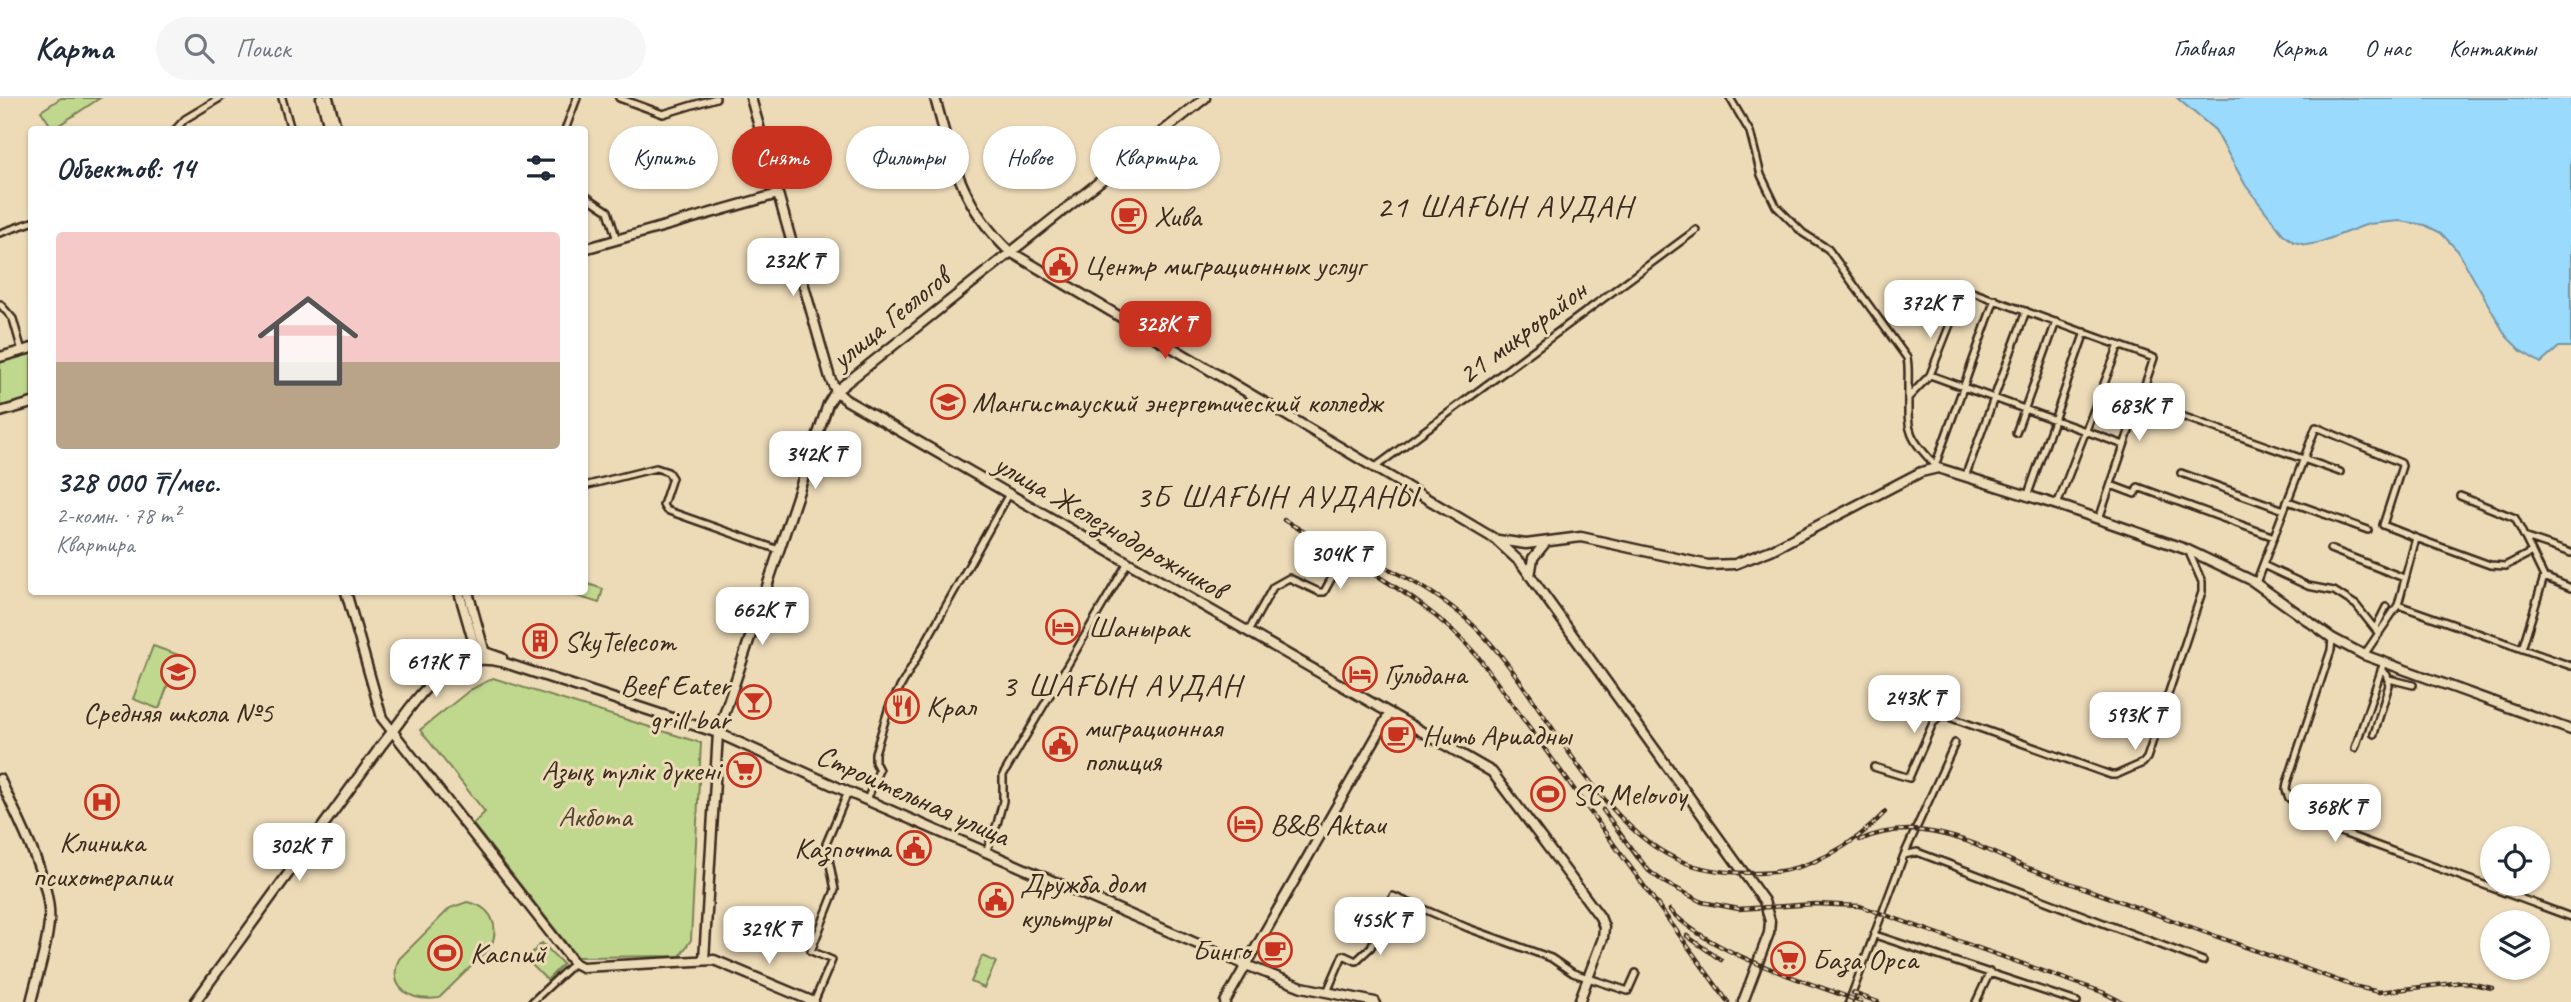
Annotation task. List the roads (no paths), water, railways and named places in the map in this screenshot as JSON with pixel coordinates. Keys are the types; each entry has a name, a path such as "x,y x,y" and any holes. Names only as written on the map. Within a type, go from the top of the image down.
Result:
{"street":[{"path":"179,126 185,119 220,98"},
{"path":"282,98 290,126"},
{"path":"321,98 329,126"},
{"path":"328,98 336,126"},
{"path":"566,126 577,98"},
{"path":"619,98 663,114 716,98"},
{"path":"751,98 830,378 836,391"},
{"path":"935,98 964,192 978,217 1009,251 1495,539 1521,563 1737,861 1767,908 1769,933 1743,1002"},
{"name":"улица Геологов","path":"704,960 718,733 828,404 836,391 1205,98"},
{"path":"1730,98 1749,132 1761,175 1776,206 1803,233 1828,249 1907,358 1909,366 1906,412 1909,432 1936,467 2099,519 2222,564 2256,583 2332,638 2382,666 2571,730"},
{"path":"588,248 778,194"},
{"path":"588,198 608,211 617,240"},
{"path":"0,233 28,223"},
{"name":"21 микрорайон","path":"1374,468 1696,230"},
{"path":"1908,398 1930,375 1964,289 2154,358 2099,519"},
{"path":"1495,539 1516,544 1581,537 1709,565 1735,564 1771,550 1936,467 1995,299"},
{"path":"0,304 13,319 22,351"},
{"path":"1965,477 2026,311"},
{"path":"2016,433 2056,322"},
{"path":"2027,497 2085,332"},
{"path":"2057,506 2119,345"},
{"path":"0,357 28,349"},
{"path":"1930,375 2124,445"},
{"name":"улица Железнодорожников","path":"836,391 1009,494 1492,772 1600,917 1604,927 1603,938 1579,1002"},
{"path":"2139,401 2340,472"},
{"path":"0,412 28,404"},
{"path":"2256,583 2316,427 2401,463 2383,523 2490,565 2505,566 2532,552"},
{"path":"588,485 656,468 668,472 672,478 663,505 666,510 780,550"},
{"path":"2181,473 2284,510"},
{"path":"2111,485 2135,494 2138,487 2274,537"},
{"path":"867,800 879,770 875,753 889,707 1009,494"},
{"path":"2460,496 2515,518 2544,577 2571,588"},
{"path":"2288,501 2368,530"},
{"path":"2377,631 2398,604 2416,538"},
{"path":"2526,538 2571,553"},
{"path":"1530,576 1533,558 1547,541"},
{"path":"1874,767 1909,778 1933,723 1946,716 2114,775 2146,761 2202,592 2202,582 2188,550"},
{"path":"2330,550 2404,578"},
{"path":"1248,632 1273,587 1289,578 1324,592 1335,572 1314,558"},
{"path":"986,852 1003,801 1003,775 1128,562"},
{"path":"2263,565 2308,586 2334,591 2356,605 2377,631"},
{"path":"2522,649 2544,577"},
{"path":"347,595 383,719 391,732 574,963 582,967 704,960 724,963 814,1002 831,960 811,951 835,890 826,844 848,792"},
{"path":"460,595 482,657"},
{"path":"469,595 482,657"},
{"path":"2398,604 2571,666"},
{"path":"2364,655 2386,607"},
{"path":"2332,638 2287,783 2289,798 2340,832 2571,917"},
{"path":"195,1002 379,748 433,679 447,670 482,657"},
{"name":"Строительная улица","path":"482,657 500,657 510,665 718,733 1246,965 1302,987 1375,1002"},
{"path":"2382,666 2389,678 2413,685"},
{"path":"2355,748 2382,666"},
{"path":"2374,734 2389,678"},
{"path":"1225,1002 1390,713"},
{"path":"1849,1002 1904,855 1955,743"},
{"path":"0,779 42,877 50,907 49,923 31,1002"},
{"path":"1904,855 1917,852 2203,961"},
{"path":"1327,992 1343,955 1356,961 1371,947 1393,896 1468,928 1551,958 1566,970 1628,991 1636,974"},
{"path":"1875,935 2077,1002"},
{"path":"532,1002 574,963"},
{"path":"1976,1002 1990,972"}],"water":[{"path":"2177,98 2571,98 2571,347 2559,347 2541,363 2521,351 2506,336 2458,251 2441,233 2425,225 2400,221 2368,224 2318,243 2306,245 2294,242 2283,234 2246,186 2215,130"}],"railway":[{"path":"1284,520 1326,545"},
{"path":"1320,537 1407,578 1447,603 1465,618 1506,662 1600,794 1627,823 1655,847 1686,863 1740,873 1777,872 1794,868 1811,863 1844,846 1885,812"},
{"path":"1356,563 1422,605 1466,643 1479,658 1728,1002"},
{"path":"1603,810 1638,858"},
{"path":"1860,840 1890,831 1920,830 1978,845"},
{"path":"1969,842 2023,866 2353,986 2379,992 2463,982 2492,988"},
{"path":"1633,851 1649,871 1702,902 1739,909 1815,904 1860,906 2102,992 2122,1002"},
{"path":"1670,910 1688,926 1734,953 1861,1002"},
{"path":"1687,936 1721,960"},
{"path":"1853,993 1878,1002"}],"place":[{"name":"Хива","path":"1129,216"},
{"name":"Центр миграционных услуг","path":"1060,265"},
{"name":"Мангистауский энергетический колледж","path":"948,402"},
{"name":"Шанырак","path":"1063,627"},
{"name":"SkyTelecom","path":"540,641"},
{"name":"Средняя школа №5","path":"178,672"},
{"name":"Гульдана","path":"1360,674"},
{"name":"Beef Eater grill bar","path":"754,702"},
{"name":"Крал","path":"902,706"},
{"name":"Нить Ариадны","path":"1398,735"},
{"name":"миграционная полиция","path":"1060,744"},
{"name":"Азық түлік дүкені","path":"744,770"},
{"name":"SC Melovoy","path":"1548,794"},
{"name":"Клиника психотерапии","path":"102,802"},
{"name":"B&B Aktau","path":"1245,824"},
{"name":"Казпочта","path":"914,848"},
{"name":"Дружба дом культуры","path":"996,900"},
{"name":"Бинго","path":"1275,950"},
{"name":"Каспий","path":"445,953"},
{"name":"База Орса","path":"1788,959"}],"district":[{"name":"21 ШАҒЫН АУДАН","path":"1505,206"},
{"name":"3Б ШАҒЫН АУДАНЫ","path":"1277,496"},
{"name":"3 ШАҒЫН АУДАН","path":"1122,685"}],"park label":[{"name":"Акбота","path":"595,816"}]}
